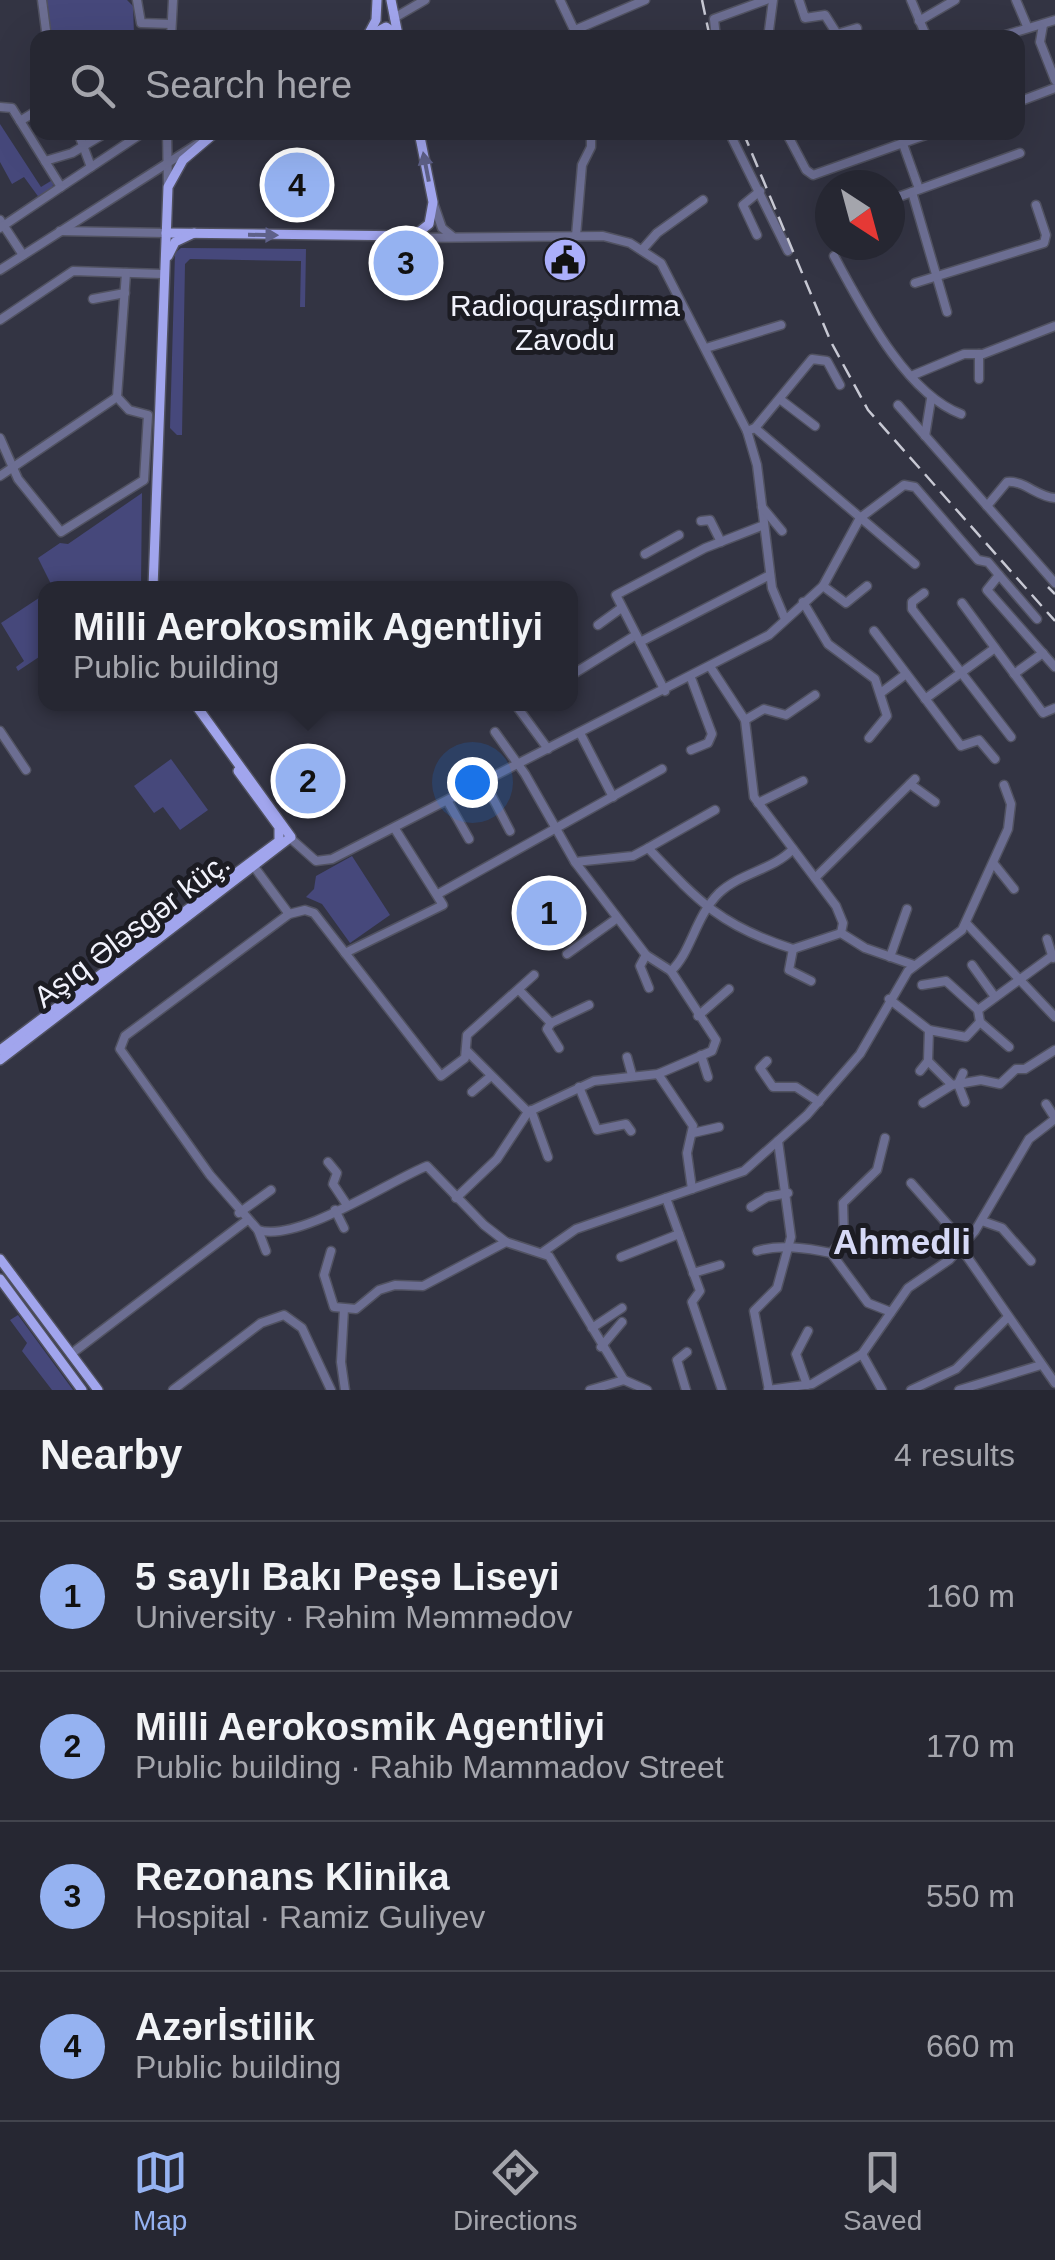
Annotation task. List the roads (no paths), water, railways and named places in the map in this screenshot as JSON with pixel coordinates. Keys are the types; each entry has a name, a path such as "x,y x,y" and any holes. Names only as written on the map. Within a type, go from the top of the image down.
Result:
{"main road":[{"path":"370,30 376,20 377,0"},
{"path":"391,0 397,30"},
{"path":"376,30 394,18"},
{"path":"156,581 152,427 168,187 178,166 205,140"},
{"path":"166,233 406,238 429,224 433,202 421,140"},
{"path":"156,581 168,258 174,242 194,234"},
{"path":"198,711 290,830 284,837"},
{"name":"Aşıq Ələsgər küç.","path":"0,1060 284,837"},
{"name":"Aşıq Ələsgər küç.","path":"0,1050 253,865"},
{"path":"0,1258 98,1390"},
{"path":"0,1279 82,1390"}],"street":[{"path":"42,0 46,30"},
{"path":"138,0 141,22 171,24"},
{"path":"171,30 173,0"},
{"path":"394,18 424,0"},
{"path":"560,0 574,30"},
{"path":"584,30 645,0"},
{"path":"715,30 714,19 770,0 768,30"},
{"path":"799,0 805,18 828,17 835,30"},
{"path":"911,0 923,30"},
{"path":"919,21 955,0"},
{"path":"1016,0 1027,26"},
{"path":"1017,30 1055,20"},
{"path":"1042,26 1040,42 1055,80"},
{"path":"850,30 857,28"},
{"path":"1025,99 1055,88"},
{"path":"0,107 10,106 30,137"},
{"path":"20,121 30,115"},
{"path":"32,140 61,187"},
{"path":"81,140 91,167"},
{"path":"45,161 95,140"},
{"path":"23,255 1,225 132,140"},
{"path":"167,140 168,187"},
{"path":"0,270 205,140"},
{"path":"576,236 582,165 591,140"},
{"path":"733,140 788,251"},
{"path":"790,140 806,170 814,175 913,140"},
{"path":"903,144 947,312"},
{"path":"905,194 1020,153"},
{"path":"757,235 744,205 760,191"},
{"path":"642,250 656,233 703,200"},
{"path":"433,202 442,228 456,238"},
{"path":"915,283 1044,243 1046,234 1036,205"},
{"path":"91,210 86,223 96,232"},
{"path":"60,230 166,233"},
{"path":"406,238 603,236 642,250 665,270 751,430 770,575 785,618"},
{"path":"837,260 911,376 931,399 961,414"},
{"path":"0,320 73,271 162,274"},
{"path":"0,438 18,479 32,491 55,529 65,532 144,480 152,427 147,412 128,410 117,397 126,272"},
{"path":"93,299 125,293"},
{"path":"706,348 781,325"},
{"path":"911,376 964,354 979,354 1055,326"},
{"path":"979,354 979,379"},
{"path":"751,430 808,362 818,357 827,361 840,385"},
{"path":"0,476 117,397"},
{"path":"926,436 931,399"},
{"path":"780,400 815,426"},
{"path":"898,405 1051,572 1055,583"},
{"path":"751,430 915,564"},
{"path":"987,506 1007,482 1014,481 1042,498 1055,498"},
{"path":"284,837 322,862 395,829 769,636 823,586 860,518 885,495 910,484 978,560 988,562 1037,619"},
{"path":"762,508 782,531"},
{"path":"700,521 710,520 721,542"},
{"path":"665,691 616,595 721,542 764,525"},
{"path":"645,554 679,536"},
{"path":"662,545 674,565"},
{"path":"578,672 770,575"},
{"path":"999,575 987,590 1055,667"},
{"path":"823,586 846,603 867,586"},
{"path":"924,593 912,602 912,609 1011,736"},
{"path":"803,602 828,644 868,672 882,692 887,716 869,738"},
{"path":"962,603 1043,713 1055,708"},
{"path":"598,626 620,609"},
{"path":"874,630 961,746 979,740 995,759"},
{"path":"925,699 995,648"},
{"path":"1014,674 1043,653"},
{"path":"711,668 745,720 758,803 840,913 841,933"},
{"path":"882,692 906,674"},
{"path":"691,678 712,734 708,743 691,750"},
{"path":"745,720 764,709 777,716 786,715 815,695"},
{"path":"520,711 548,750"},
{"path":"0,730 26,770"},
{"path":"456,1198 496,1160 530,1111 578,1086 658,1074 712,1051 716,1040 670,971 646,956 616,920 555,832 519,766 495,732"},
{"path":"580,734 613,796"},
{"path":"438,894 662,769"},
{"path":"758,803 803,781"},
{"path":"815,878 912,781 935,802"},
{"path":"484,783 510,830"},
{"path":"543,1252 576,1229 744,1171 819,1102 860,1054 889,999 914,965 954,938 966,923 994,864 1010,816 1004,785"},
{"path":"448,802 469,839"},
{"path":"575,862 632,856 715,810"},
{"path":"345,953 443,906 395,829"},
{"path":"648,848 706,909 728,924 793,950 841,933 914,965"},
{"path":"670,971 681,960 706,909 726,886 793,849"},
{"path":"994,864 1014,889"},
{"path":"253,865 289,914"},
{"path":"890,957 908,909"},
{"path":"266,1251 258,1230 239,1213 120,1044 289,914 306,910 314,913 435,1074 448,1074 468,1052"},
{"path":"567,954 616,920"},
{"path":"966,923 1055,1017"},
{"path":"978,1010 1054,958 1047,939"},
{"path":"793,950 789,970 812,981"},
{"path":"646,956 640,966 649,988"},
{"path":"972,965 995,997"},
{"path":"534,975 472,1029 465,1042 468,1052 530,1111 548,1157"},
{"path":"922,985 946,980 978,1010 980,1022 1009,1047"},
{"path":"698,1016 729,990"},
{"path":"520,991 551,1023"},
{"path":"889,999 929,1030 966,1037 980,1022"},
{"path":"559,1048 547,1029 551,1023 590,1004"},
{"path":"929,1030 925,1043 928,1061 955,1084 965,1102"},
{"path":"924,1103 955,1084 980,1080 1000,1084 1016,1069 1029,1068 1055,1050"},
{"path":"701,1056 708,1077"},
{"path":"627,1057 632,1075"},
{"path":"767,1061 760,1068 773,1087 796,1087 819,1102"},
{"path":"920,1071 928,1061"},
{"path":"955,1084 963,1073"},
{"path":"658,1074 689,1117 693,1133 687,1153 692,1189"},
{"path":"472,1092 491,1076"},
{"path":"578,1086 597,1130 626,1124 631,1131"},
{"path":"778,1141 792,1226 778,1288 754,1307 769,1390 801,1388 862,1354 908,1288 963,1246 982,1221 1029,1139 1055,1118 1046,1104"},
{"path":"693,1133 719,1127"},
{"path":"831,1253 844,1239 843,1204 876,1170 884,1138"},
{"path":"328,1162 336,1174 332,1184 347,1205"},
{"path":"258,1230 278,1231 334,1210 427,1166 506,1242 543,1252 558,1266 601,1348 624,1380 647,1390"},
{"path":"911,1183 963,1246 1007,1318 1055,1384"},
{"path":"239,1213 271,1190"},
{"path":"752,1207 767,1197 788,1193"},
{"path":"666,1198 700,1295 692,1302 722,1390"},
{"path":"334,1210 344,1228"},
{"path":"70,1354 246,1221"},
{"path":"982,1221 1002,1228 1031,1261"},
{"path":"621,1257 679,1234"},
{"path":"331,1251 324,1275 334,1307 344,1309 360,1308 389,1286 423,1286 506,1242"},
{"path":"757,1251 787,1246 831,1253 868,1304 891,1312"},
{"path":"693,1273 720,1264"},
{"path":"592,1328 622,1308"},
{"path":"344,1309 341,1362 345,1390"},
{"path":"173,1390 261,1323 284,1315 302,1328 332,1390"},
{"path":"911,1390 949,1374 1007,1318"},
{"path":"601,1348 622,1322"},
{"path":"801,1388 796,1354 808,1331"},
{"path":"686,1390 677,1360 687,1352"},
{"path":"862,1354 882,1390"},
{"path":"949,1374 960,1390 1042,1365"},
{"path":"826,1377 833,1390"},
{"path":"590,1390 624,1380"}],"railway":[{"path":"702,0 708,30"},
{"path":"746,140 831,342 868,410 1055,621"},
{"path":"1048,587 1055,594"}],"place":[{"name":"Azərİstilik","path":"297,185"},
{"name":"Radioquraşdırma Zavodu","path":"565,260"},
{"name":"Rezonans Klinika","path":"406,263"},
{"name":"Milli Aerokosmik Agentliyi","path":"308,781"},
{"name":"5 saylı Bakı Peşə Liseyi","path":"549,913"}],"district":[{"name":"Ahmedli","path":"902,1242"}]}
